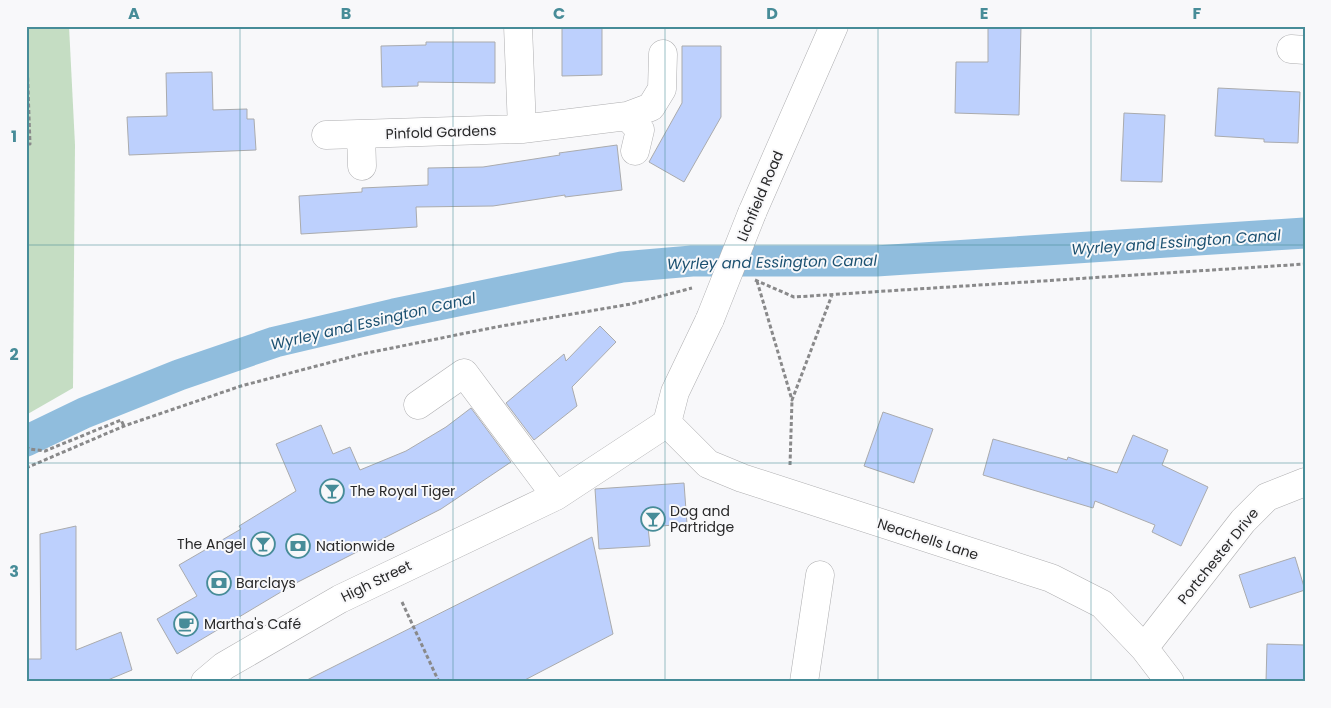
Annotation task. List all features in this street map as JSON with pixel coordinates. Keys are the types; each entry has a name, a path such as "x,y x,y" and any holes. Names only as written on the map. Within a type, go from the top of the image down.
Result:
{"street":[{"path":"518,26 522,129"},
{"name":"Lichfield Road","path":"667,423 675,392 710,319 752,213 834,26"},
{"name":"Pinfold Gardens","path":"326,135 522,129 627,116 652,107 662,89 663,54"},
{"path":"627,116 640,130 635,151"},
{"path":"361,134 362,166"},
{"path":"418,405 464,373 556,496"},
{"name":"Neachells Lane","path":"667,423 708,464 789,494 1051,578 1102,604 1144,648 1170,682"},
{"name":"High Street","path":"205,682 224,666 340,599 556,496 667,423"},
{"name":"Portchester Drive","path":"1144,648 1243,521 1266,497 1305,482"},
{"path":"804,682 820,575"}],"path":[{"path":"26,32 30,144 26,144"},
{"path":"747,281 757,280 794,297 1305,264"},
{"path":"757,280 792,400 789,494"},
{"path":"26,468 124,426 241,386 362,354 496,327 631,304 700,287"},
{"path":"792,400 832,295"},
{"path":"26,446 29,449 45,451 121,420 124,426"},
{"path":"390,574 439,682"}],"green space":[{"path":"26,26 69,26 75,145 73,388 26,415"}],"building":[{"path":"988,26 1021,26 1019,115 955,113 956,62 988,62"},
{"path":"602,27 602,75 562,76 562,28"},
{"path":"426,42 495,42 495,83 418,82 418,86 382,87 381,46 426,45"},
{"path":"682,46 721,46 721,117 684,182 649,162 682,103"},
{"path":"212,72 213,110 247,109 247,119 254,119 256,150 129,155 127,117 167,116 166,73"},
{"path":"1218,88 1300,92 1298,143 1264,142 1264,139 1215,136"},
{"path":"1124,113 1165,115 1162,182 1121,181"},
{"path":"617,145 622,190 565,197 565,195 493,206 416,207 417,227 301,234 299,196 362,192 362,188 428,185 428,168 483,167 560,155 559,153"},
{"path":"600,326 616,342 572,387 577,406 534,440 506,403 564,354 566,361"},
{"path":"471,408 511,462 441,509 296,583 177,654 157,619 197,596 179,565 241,529 239,526 296,491 276,444 321,425 333,454 350,447 360,470 406,451 446,427"},
{"path":"883,412 933,429 914,483 864,466"},
{"path":"1133,435 1168,450 1162,465 1208,487 1181,546 1152,532 1155,525 1095,501 1093,508 983,475 993,439 1067,460 1068,457 1117,473"},
{"name":"Dog and Partridge","path":"684,483 687,524 648,527 650,546 599,549 595,489"},
{"path":"76,526 76,650 121,632 132,670 103,682 26,682 26,659 41,659 40,534"},
{"path":"592,537 613,634 521,682 303,682"},
{"path":"1295,557 1305,590 1250,608 1239,575"},
{"path":"1267,644 1305,645 1305,682 1266,682"}],"waterway":[{"name":"Wyrley and Essington Canal","path":"26,441 84,413 179,375 275,342 394,314 622,267 692,261 876,261 1305,233"}],"place":[{"name":"The Royal Tiger","path":"332,491"},
{"name":"Dog and Partridge","path":"653,519"},
{"name":"The Angel","path":"263,544"},
{"name":"Nationwide","path":"298,546"},
{"name":"Barclays","path":"219,583"},
{"name":"Martha's Café","path":"186,624"}]}
